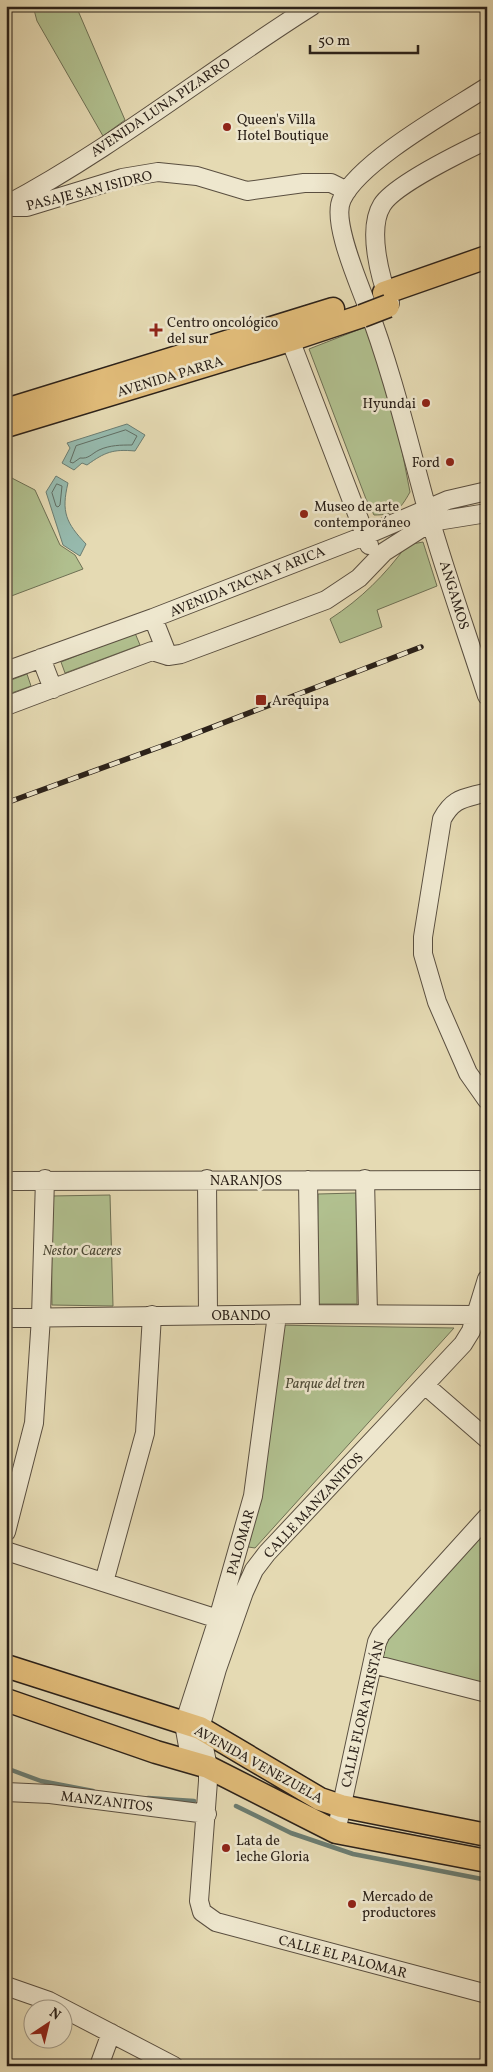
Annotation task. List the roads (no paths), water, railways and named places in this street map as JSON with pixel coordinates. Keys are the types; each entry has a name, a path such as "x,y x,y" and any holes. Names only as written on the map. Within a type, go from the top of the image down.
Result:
{"main road":[{"path":"387,299 487,257"},
{"path":"387,299 487,273"},
{"name":"AVENIDA PARRA","path":"6,426 387,299"},
{"name":"AVENIDA PARRA","path":"6,410 287,332"},
{"name":"AVENIDA VENEZUELA","path":"6,1666 192,1726 320,1800 341,1806 487,1835"},
{"name":"AVENIDA VENEZUELA","path":"6,1700 202,1772 336,1832 487,1861"}],"street":[{"name":"AVENIDA LUNA PIZARRO","path":"6,206 104,146 312,6"},
{"path":"347,191 371,166 487,87"},
{"path":"387,299 375,237 378,215 382,204 398,188 469,148 487,140"},
{"name":"PASAJE SAN ISIDRO","path":"6,206 27,207 122,178 158,172 197,176 247,190 290,184 331,183 347,191"},
{"name":"ANGAMOS","path":"347,191 341,200 338,215 344,240 378,336 399,404 429,515 487,696"},
{"path":"287,332 364,536 376,558"},
{"name":"AVENIDA TACNA Y ARICA","path":"6,706 152,651 168,656 181,654 326,600 359,578 376,558 448,500 487,491"},
{"name":"AVENIDA TACNA Y ARICA","path":"6,671 153,618 364,536 429,515 487,513"},
{"path":"153,618 168,656"},
{"path":"41,658 53,689"},
{"path":"487,792 454,802 442,819 423,937 422,954 437,1002 468,1073 487,1100"},
{"path":"6,1532 34,1423 41,1317 45,1179"},
{"path":"207,1179 208,1315"},
{"path":"365,1179 368,1314"},
{"name":"NARANJOS","path":"6,1180 487,1180"},
{"path":"308,1180 310,1314"},
{"name":"CALLE MANZANITOS","path":"192,1726 217,1669 244,1592 254,1570 266,1553 426,1386 463,1344 471,1330 487,1278"},
{"name":"OBANDO","path":"6,1318 310,1314 476,1315"},
{"name":"PALOMAR","path":"202,1772 192,1726 218,1620 254,1496 277,1315"},
{"path":"104,1582 144,1433 152,1316"},
{"path":"426,1386 486,1437"},
{"name":"CALLE FLORA TRISTÁN","path":"336,1832 372,1664 381,1634 485,1522"},
{"path":"6,1551 218,1620"},
{"path":"372,1664 487,1693"},
{"path":"202,1772 207,1812"},
{"name":"MANZANITOS","path":"6,1792 50,1794 207,1812"},
{"name":"CALLE EL PALOMAR","path":"207,1812 199,1901 202,1912 216,1922 487,1994"},
{"path":"6,1986 49,2001 174,2066"},
{"path":"100,2066 111,2033"}],"water":[{"path":"127,424 145,435 135,451 110,452 87,465 82,463 74,470 62,463 70,448 67,443"},
{"path":"56,476 68,483 65,510 74,530 86,544 80,556 63,545 46,492"}],"waterway":[{"path":"6,1768 41,1781 93,1791"},
{"path":"148,1798 194,1801"},
{"path":"236,1806 291,1833 353,1854 487,1880"}],"railway":[{"path":"6,803 176,741 421,647"}],"place":[{"name":"Queen's Villa Hotel Boutique","path":"227,127"},
{"name":"Centro oncológico del sur","path":"156,330"},
{"name":"Hyundai","path":"426,403"},
{"name":"Ford","path":"450,462"},
{"name":"Museo de arte contemporáneo","path":"304,514"},
{"name":"Arequipa","path":"261,700"},
{"name":"Lata de leche Gloria","path":"226,1848"},
{"name":"Mercado de productores","path":"352,1904"}],"park label":[{"name":"Nestor Caceres","path":"82,1250"},
{"name":"Parque del tren","path":"325,1383"}]}
